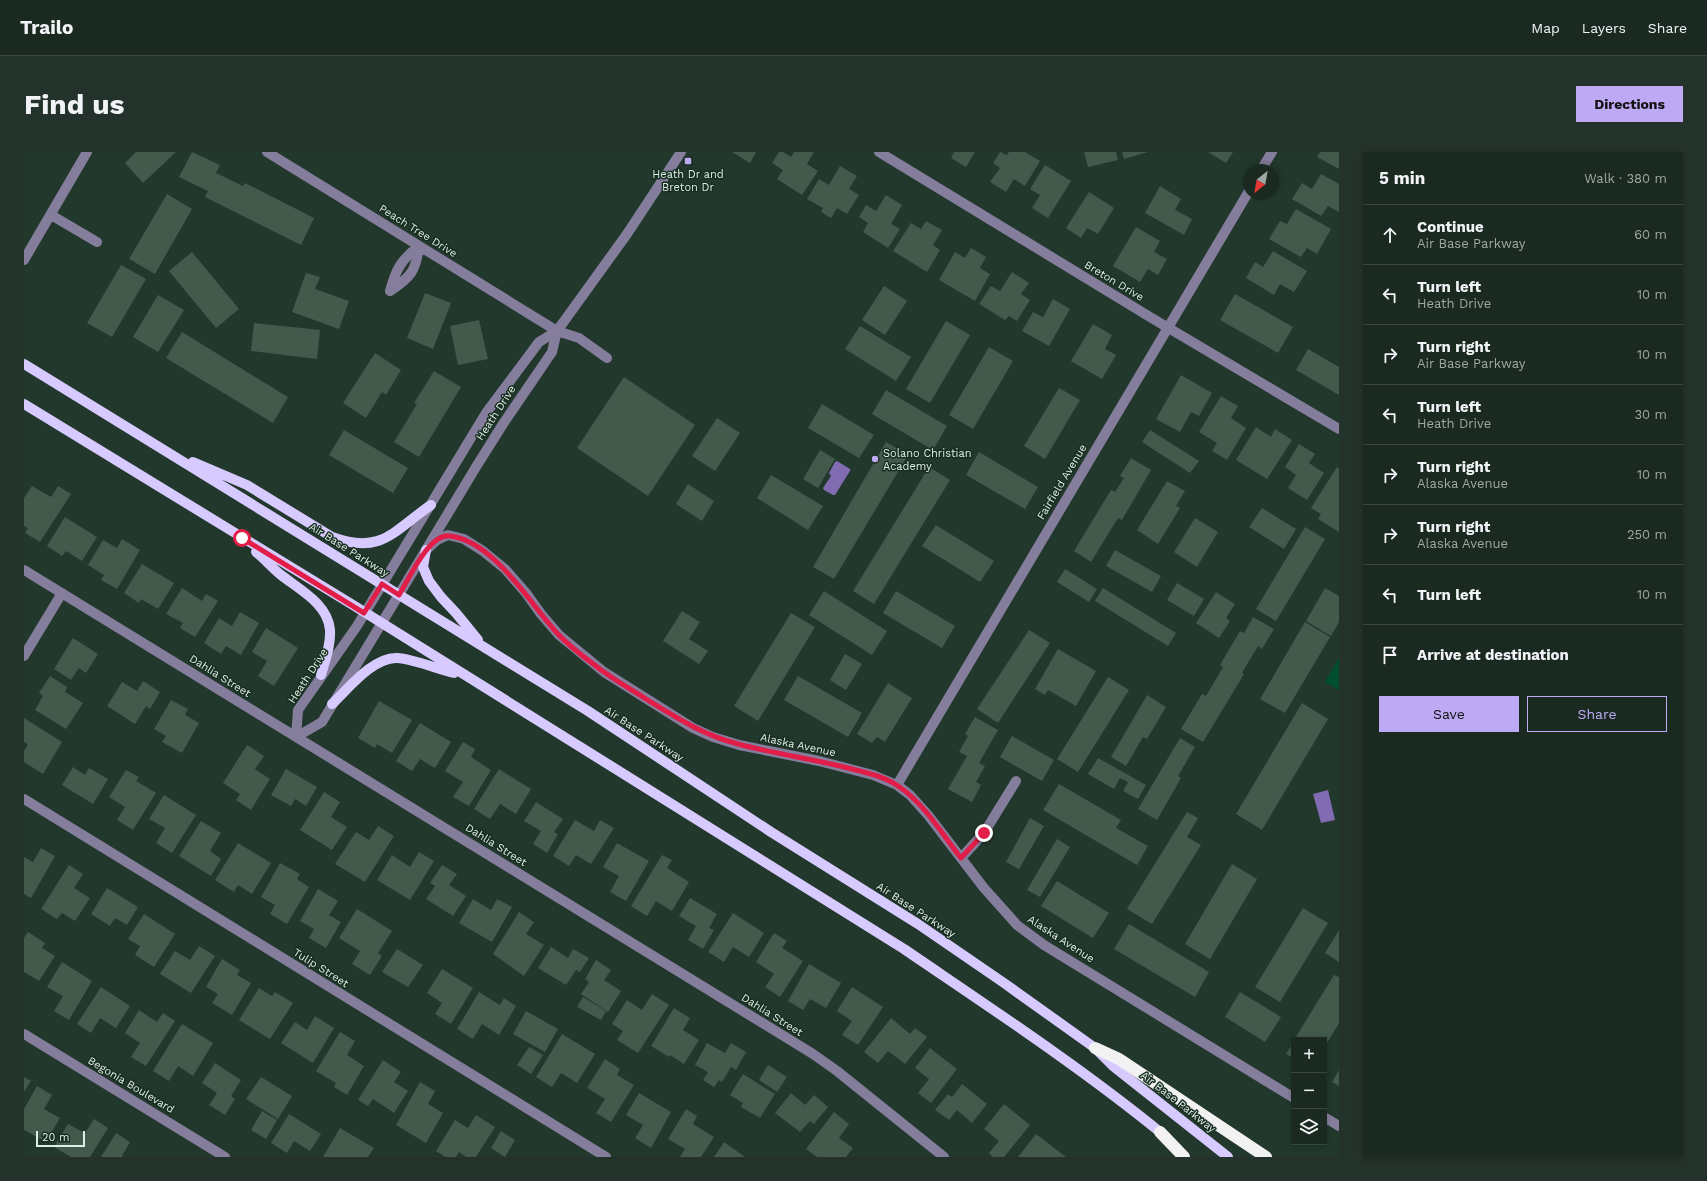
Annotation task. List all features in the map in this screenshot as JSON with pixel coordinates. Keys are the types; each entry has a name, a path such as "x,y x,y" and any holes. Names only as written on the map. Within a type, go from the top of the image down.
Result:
{"highway":[{"path":"1095,1048 1119,1059 1266,1157"},
{"path":"1160,1132 1184,1157"}],"main road":[{"name":"Air Base Parkway","path":"24,364 588,711 771,832 918,924 1095,1048 1113,1066 1228,1157"},
{"path":"24,404 382,624 904,949 1055,1054 1160,1132 1191,1157"},
{"path":"164,450 247,485 332,537 346,542 361,544 374,543 386,539 400,530 411,518 430,505"},
{"path":"242,538 280,574 310,597 328,617 330,643 321,675"},
{"path":"426,550 423,567 429,581 441,598 456,613 483,646"},
{"path":"332,704 368,669 382,661 396,658 464,676"}],"street":[{"path":"24,260 87,152"},
{"name":"Peach Tree Drive","path":"267,152 557,331 580,338 607,358"},
{"name":"Heath Drive","path":"296,737 322,722 503,424 552,352 557,331 627,234 681,152"},
{"name":"Breton Drive","path":"879,152 1168,328 1339,429"},
{"path":"1265,164 1272,152"},
{"name":"Fairfield Avenue","path":"897,785 1244,200"},
{"path":"51,215 97,242"},
{"name":"Heath Drive","path":"296,737 298,710 364,613 466,444 499,395 539,342 557,331"},
{"name":"Alaska Avenue","path":"426,550 437,540 448,535 464,539 483,551 505,569 559,635 604,672 693,728 713,737 739,745 833,764 874,775 897,785 910,795 928,815 984,888 1017,924 1044,945 1291,1096"},
{"name":"Dahlia Street","path":"24,570 813,1054 837,1071 944,1157"},
{"path":"24,656 62,593"},
{"path":"961,858 984,833 1016,781"},
{"name":"Tulip Street","path":"24,800 606,1157"},
{"name":"Begonia Boulevard","path":"24,1034 225,1157"},
{"path":"1327,1119 1339,1126"}],"green space":[{"path":"1339,658 1339,690 1325,682"}],"shaded area":[{"path":"837,461 850,469 850,471 835,495 833,495 823,488 831,476 829,473"},
{"path":"1328,790 1335,820 1321,823 1313,794"}],"building":[{"path":"136,152 176,152 143,183 125,163"},
{"path":"192,152 220,165 216,173 243,186 245,183 314,218 301,245 205,197 208,191 179,177"},
{"path":"732,152 756,152 750,163"},
{"path":"779,152 783,152 791,157 794,152 814,152 807,164 818,171 802,195 777,179 783,170 772,163"},
{"path":"954,152 975,152 966,167 951,158"},
{"path":"1000,152 1007,155 1009,152 1025,152 1040,161 1025,186 1014,179 1006,192 990,182 1000,168 993,163"},
{"path":"1084,152 1116,152 1118,160 1088,167"},
{"path":"1122,152 1148,152 1124,159"},
{"path":"1208,152 1233,152 1226,163"},
{"path":"1320,152 1339,152 1339,169 1317,157"},
{"path":"1045,165 1071,181 1048,218 1032,208 1040,195 1030,189"},
{"path":"840,166 857,176 849,189 859,195 847,214 837,208 831,218 821,212 823,208 807,199 819,179 829,185"},
{"path":"1321,174 1339,184 1339,212 1328,206 1321,216 1292,199 1302,183 1312,189"},
{"path":"1160,186 1181,199 1175,210 1192,219 1184,235 1145,213"},
{"path":"1089,192 1114,208 1098,234 1087,228 1081,238 1066,228"},
{"path":"167,194 192,209 155,274 129,259"},
{"path":"886,195 902,205 891,224 900,229 888,248 863,232 868,223 859,217 866,205 876,211"},
{"path":"1296,209 1331,229 1317,254 1307,248 1301,257 1269,239 1280,221 1287,224"},
{"path":"926,221 942,230 933,245 940,250 927,272 893,251 911,223 921,229"},
{"path":"1136,227 1160,241 1154,252 1167,259 1158,275 1148,269 1140,282 1113,266"},
{"path":"971,248 986,257 980,268 990,274 975,301 939,280 955,252 965,258"},
{"path":"1273,251 1307,271 1294,292 1280,284 1274,295 1246,278 1255,262 1263,267"},
{"path":"192,252 239,309 216,328 169,271"},
{"path":"121,265 146,279 112,337 87,323"},
{"path":"1012,272 1029,283 1021,294 1030,300 1017,321 1009,316 1005,320 979,304 991,286 1000,291"},
{"path":"306,273 320,277 315,289 349,301 339,329 292,312"},
{"path":"884,286 907,301 885,335 862,320"},
{"path":"425,293 451,303 433,349 407,338"},
{"path":"1235,294 1293,327 1278,353 1220,320"},
{"path":"158,295 184,310 158,352 133,337"},
{"path":"1053,299 1070,309 1049,346 1022,331 1033,312 1043,317"},
{"path":"479,320 488,359 458,365 450,326"},
{"path":"946,321 970,335 930,403 906,389"},
{"path":"254,323 320,330 317,359 251,351"},
{"path":"1093,324 1112,335 1105,349 1116,355 1102,379 1071,361"},
{"path":"860,326 911,357 896,381 845,349"},
{"path":"182,332 288,397 273,423 166,358"},
{"path":"989,347 1013,361 973,429 949,415"},
{"path":"1308,349 1339,367 1339,395 1296,370"},
{"path":"375,353 401,370 386,395 382,392 366,418 343,403"},
{"path":"434,371 461,387 419,457 394,442 417,404 414,403"},
{"path":"1181,375 1212,393 1199,416 1191,412 1180,432 1156,419"},
{"path":"624,377 695,425 648,496 577,448"},
{"path":"1059,388 1080,400 1045,459 1024,446"},
{"path":"886,390 947,426 933,450 872,414"},
{"path":"1221,396 1238,406 1231,418 1246,428 1227,460 1212,451 1217,443 1199,432"},
{"path":"822,404 874,435 859,458 808,428"},
{"path":"717,418 740,433 715,471 692,456"},
{"path":"1256,427 1271,437 1275,429 1292,440 1267,479 1236,460"},
{"path":"344,430 408,468 393,493 329,455"},
{"path":"1150,430 1199,461 1190,473 1142,442"},
{"path":"886,442 908,455 834,579 813,567"},
{"path":"1299,444 1315,454 1309,463 1324,473 1307,500 1288,488 1296,475 1285,467"},
{"path":"820,450 835,459 818,488 803,479"},
{"path":"979,452 1038,487 1025,509 966,475"},
{"path":"1131,458 1151,470 1122,520 1118,518 1091,562 1074,551 1111,490 1115,492 1124,478 1120,476"},
{"path":"929,467 950,480 874,604 853,591"},
{"path":"1337,467 1339,469 1339,532 1318,519 1321,514 1311,508"},
{"path":"771,475 823,506 808,530 757,498"},
{"path":"1167,481 1185,491 1176,506 1180,508 1158,544 1137,530"},
{"path":"688,484 714,501 702,521 676,504"},
{"path":"32,486 51,497 58,486 71,494 40,542 25,533 28,528 24,526 24,498"},
{"path":"1262,508 1296,529 1284,549 1249,527"},
{"path":"65,517 97,537 82,561 66,551 62,556 47,546"},
{"path":"1195,518 1218,532 1197,567 1174,552"},
{"path":"936,525 994,561 980,582 922,546"},
{"path":"1305,527 1325,539 1276,621 1256,609"},
{"path":"122,539 140,550 117,589 101,580 104,575 88,565 103,540 117,548"},
{"path":"1115,550 1161,576 1152,592 1106,566"},
{"path":"142,564 174,583 158,609 141,599 139,603 124,593"},
{"path":"1065,569 1097,589 1089,602 1057,582"},
{"path":"1177,583 1204,599 1194,616 1167,600"},
{"path":"182,588 202,601 206,594 218,601 195,637 180,628 183,623 166,614"},
{"path":"1103,588 1176,633 1168,646 1095,601"},
{"path":"1325,588 1339,596 1339,622 1331,636 1306,621"},
{"path":"824,591 887,631 872,655 809,615"},
{"path":"896,591 955,626 942,648 883,613"},
{"path":"1216,592 1235,604 1226,618 1230,621 1219,638 1196,623"},
{"path":"682,611 700,622 689,639 708,651 699,664 663,641"},
{"path":"240,612 259,623 241,655 226,646 221,654 204,643 219,618 232,626"},
{"path":"791,613 815,627 758,721 734,706"},
{"path":"1253,617 1274,629 1262,649 1258,646 1242,673 1244,674 1203,742 1181,729 1202,694 1206,696 1223,667 1220,665 1240,631 1244,633"},
{"path":"1305,622 1330,637 1285,713 1260,699"},
{"path":"266,628 298,648 274,686 258,676 267,661 252,652"},
{"path":"1029,630 1050,643 998,723 977,709"},
{"path":"73,638 98,654 86,673 79,668 71,680 54,669"},
{"path":"1058,649 1096,671 1076,706 1048,690 1045,695 1035,689"},
{"path":"845,654 862,664 846,690 830,680"},
{"path":"50,676 67,687 65,692 83,703 66,729 35,710 43,696 39,693"},
{"path":"798,676 862,713 848,737 784,700"},
{"path":"1108,677 1129,690 1078,772 1057,759"},
{"path":"143,681 160,692 150,709 146,706 135,724 107,706 122,682 137,691"},
{"path":"888,683 912,698 885,742 877,737 872,743 857,734"},
{"path":"1147,695 1166,707 1147,739 1143,737 1126,766 1111,757"},
{"path":"171,700 188,709 185,715 199,723 182,753 162,742 166,736 154,729"},
{"path":"379,701 412,720 392,753 377,744 375,748 358,738"},
{"path":"1302,703 1328,719 1262,830 1236,814"},
{"path":"975,717 998,730 979,763 985,766 976,782 981,785 972,802 948,789 967,756 959,752 968,736 965,734"},
{"path":"24,718 62,742 43,774 24,762 24,751 28,744 24,742"},
{"path":"420,723 451,742 435,768 420,759 412,771 396,761"},
{"path":"1012,736 1054,760 1042,781 1000,757"},
{"path":"1180,738 1195,747 1178,776 1181,778 1157,820 1138,809"},
{"path":"463,742 475,749 471,757 491,770 469,806 453,797 463,782 445,771"},
{"path":"247,745 264,756 255,769 270,779 251,810 236,800 240,794 223,783"},
{"path":"1098,758 1146,785 1138,799 1123,791 1128,782 1120,778 1114,789 1088,774"},
{"path":"73,767 85,775 89,768 108,779 93,804 62,785"},
{"path":"286,769 317,787 306,806 295,799 291,806 271,795"},
{"path":"499,769 531,789 516,814 500,804 490,819 474,809"},
{"path":"126,770 139,777 136,781 156,793 133,830 117,820 125,807 109,797"},
{"path":"1059,784 1121,820 1116,828 1148,846 1137,865 1043,810"},
{"path":"324,792 340,802 331,817 347,827 332,850 300,830"},
{"path":"164,795 196,815 172,853 156,843 165,828 149,819"},
{"path":"536,802 563,819 554,832 558,834 547,853 533,844 541,831 524,821"},
{"path":"1187,812 1198,818 1187,837 1201,845 1152,924 1127,909"},
{"path":"1030,818 1044,826 1019,869 1006,862"},
{"path":"575,820 594,831 600,820 614,828 591,864 576,855 569,866 553,856"},
{"path":"201,821 221,833 210,851 221,859 211,876 179,856"},
{"path":"378,826 394,836 365,882 335,864 356,832 369,840"},
{"path":"1057,839 1070,847 1040,897 1027,890"},
{"path":"238,843 271,863 252,894 238,885 234,892 215,880"},
{"path":"617,843 649,861 626,901 610,892 619,876 603,867"},
{"path":"41,848 55,856 31,898 24,894 24,857 33,862"},
{"path":"419,852 434,861 410,900 377,880 392,855 410,867"},
{"path":"662,855 672,860 667,868 689,882 672,911 656,901 647,916 631,906"},
{"path":"280,863 300,874 297,879 309,887 287,924 270,914 275,905 261,897"},
{"path":"1232,864 1257,879 1210,959 1185,944"},
{"path":"69,865 83,874 74,888 90,898 75,921 62,913 57,919 41,909"},
{"path":"442,865 457,874 449,885 466,896 453,916 426,899 435,886 430,883"},
{"path":"1057,881 1109,913 1093,938 1041,906"},
{"path":"107,888 138,907 127,925 115,918 110,926 91,914"},
{"path":"318,889 338,901 329,915 341,922 326,948 309,938 314,929 300,921"},
{"path":"690,898 717,914 709,928 714,930 703,949 688,940 696,926 679,916"},
{"path":"473,899 491,910 497,899 512,907 492,942 459,923"},
{"path":"1303,908 1328,923 1280,1002 1255,987"},
{"path":"357,909 392,931 378,953 382,956 370,975 352,964 360,951 339,938"},
{"path":"519,912 534,922 526,934 544,945 524,976 493,954"},
{"path":"733,913 764,933 749,957 733,947 724,962 708,952"},
{"path":"144,914 175,934 154,967 135,955 140,946 128,939"},
{"path":"1129,924 1209,972 1195,997 1114,949"},
{"path":"1339,930 1339,962 1325,953"},
{"path":"28,932 45,943 42,948 55,956 39,981 24,972 24,938"},
{"path":"774,933 787,941 782,948 803,961 780,997 765,987 774,974 756,962"},
{"path":"199,946 215,956 191,993 160,974 175,951 190,960"},
{"path":"551,947 568,958 573,949 589,958 580,972 576,970 566,985 538,968"},
{"path":"397,949 423,965 408,987 382,972"},
{"path":"222,959 240,970 237,975 251,983 232,1015 212,1003 218,994 206,987"},
{"path":"596,960 611,970 604,980 621,991 608,1012 581,994 589,982 585,979"},
{"path":"62,962 92,981 69,1020 54,1011 63,996 47,987"},
{"path":"809,964 841,983 826,1008 810,999 803,1010 788,1001"},
{"path":"442,969 473,988 451,1024 435,1014 442,1003 427,993"},
{"path":"1334,975 1339,977 1339,1023 1327,1043 1327,1037 1296,1037"},
{"path":"101,987 130,1006 116,1028 100,1018 91,1033 77,1024"},
{"path":"852,987 883,1007 858,1045 842,1035 852,1021 837,1011"},
{"path":"259,988 272,996 275,992 293,1003 270,1039 239,1020"},
{"path":"479,992 500,1005 504,998 516,1006 499,1035 482,1024 473,1039 457,1029"},
{"path":"1240,992 1281,1017 1265,1042 1225,1017"},
{"path":"652,994 669,1005 638,1053 617,1040 623,1031 612,1024 627,1000 642,1010"},
{"path":"583,997 606,1011 601,1020 577,1007"},
{"path":"674,1008 690,1018 683,1030 699,1040 684,1064 651,1046"},
{"path":"139,1010 157,1022 163,1013 175,1021 146,1066 131,1057 140,1043 125,1033"},
{"path":"526,1011 558,1029 545,1052 513,1034"},
{"path":"315,1016 334,1028 313,1063 281,1043 295,1022 307,1030"},
{"path":"891,1018 910,1034 915,1028 927,1037 905,1064 888,1051 878,1063 864,1052"},
{"path":"182,1024 213,1043 193,1076 178,1066 169,1081 153,1071"},
{"path":"340,1032 355,1041 347,1055 364,1066 347,1095 334,1087 336,1083 316,1071"},
{"path":"562,1034 595,1054 577,1083 561,1073 552,1087 536,1077"},
{"path":"707,1043 725,1053 731,1043 746,1052 736,1070 731,1067 722,1082 719,1080 714,1087 703,1080 708,1072 695,1065"},
{"path":"1291,1046 1291,1057 1286,1054"},
{"path":"529,1047 543,1055 531,1074 517,1065"},
{"path":"930,1048 957,1069 931,1103 918,1093 929,1079 915,1068"},
{"path":"605,1059 620,1069 617,1075 634,1085 611,1122 596,1113 605,1099 587,1088"},
{"path":"383,1060 401,1072 394,1082 408,1091 394,1113 373,1099 368,1106 358,1100"},
{"path":"215,1063 241,1080 231,1096 235,1099 225,1115 209,1105 217,1093 202,1083"},
{"path":"768,1065 787,1077 777,1092 759,1080"},
{"path":"1339,1070 1339,1086 1332,1082"},
{"path":"743,1074 775,1094 760,1118 741,1107 743,1103 730,1095"},
{"path":"24,1077 31,1081 24,1092"},
{"path":"261,1077 292,1096 278,1119 246,1099"},
{"path":"420,1082 435,1091 428,1104 443,1113 426,1143 396,1125"},
{"path":"962,1084 987,1104 972,1123 957,1110 949,1120 935,1110 948,1094 952,1097"},
{"path":"37,1086 52,1095 44,1109 60,1118 46,1142 24,1130 24,1109"},
{"path":"639,1093 671,1112 651,1148 635,1138 643,1125 626,1115"},
{"path":"791,1093 805,1105 814,1095 828,1107 814,1124 810,1121 800,1132 775,1113"},
{"path":"1004,1104 1030,1125 1004,1157 993,1157 989,1153 999,1141 984,1129"},
{"path":"686,1109 697,1116 693,1124 714,1137 701,1157 680,1157 685,1149 668,1139"},
{"path":"262,1111 277,1120 266,1139 251,1130"},
{"path":"834,1112 849,1124 839,1138 853,1148 846,1157 817,1157 806,1149"},
{"path":"289,1114 321,1134 310,1151 294,1141 287,1153 271,1143"},
{"path":"476,1115 495,1127 476,1157 466,1157 459,1152 456,1157 445,1157 436,1151 455,1120 468,1128"},
{"path":"94,1119 108,1128 90,1157 71,1157 54,1147 68,1124 85,1133"},
{"path":"340,1128 374,1148 368,1157 323,1157"},
{"path":"501,1131 515,1140 505,1157 491,1148"},
{"path":"116,1133 130,1142 122,1156 123,1157 101,1157"},
{"path":"1036,1134 1066,1157 1018,1157"},
{"path":"724,1142 745,1157 714,1157"}],"place":[{"name":"Heath Dr and Breton Dr","path":"688,161"},
{"name":"Solano Christian Academy","path":"875,459"}],"route":[{"path":"242,538 364,613 382,584 399,595 426,550 437,540 448,535 464,539 483,551 505,569 559,635 604,672 693,728 713,737 739,745 819,761 874,775 897,785 910,795 928,815 961,858 974,846 984,833"}]}
